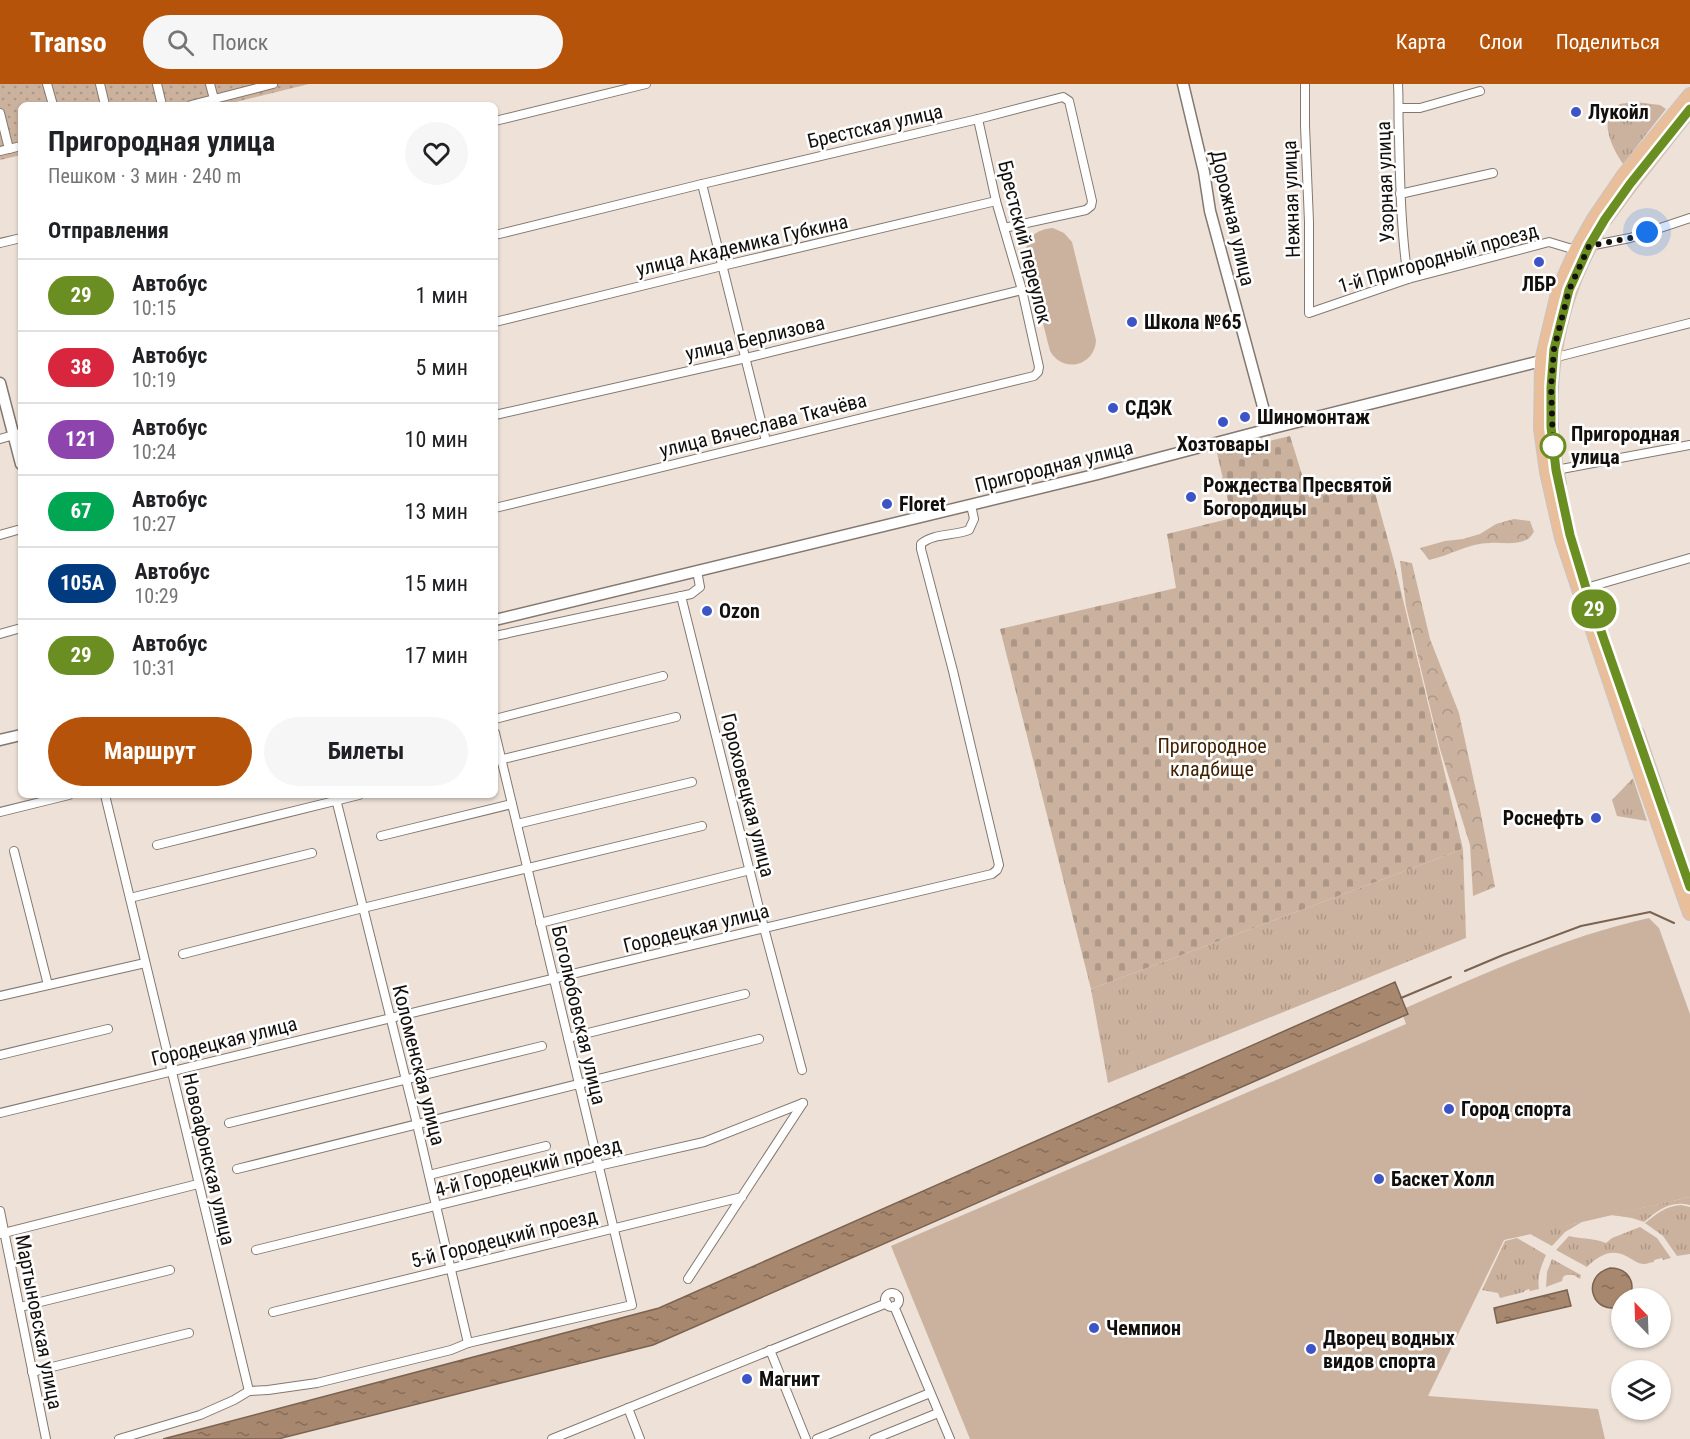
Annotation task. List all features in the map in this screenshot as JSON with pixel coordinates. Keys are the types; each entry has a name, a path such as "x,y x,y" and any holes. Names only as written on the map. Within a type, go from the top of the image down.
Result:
{"main road":[{"path":"1688,890 1634,754 1562,538 1546,472 1542,437 1548,359 1582,249 1594,219 1624,175 1690,95"},
{"path":"1582,249 1690,108"},
{"path":"1548,359 1551,427 1556,470 1570,535 1688,890 1690,913"}],"street":[{"path":"47,84 52,102"},
{"path":"100,84 104,102"},
{"path":"157,84 161,102"},
{"path":"210,84 214,99"},
{"path":"202,102 273,84"},
{"path":"498,120 646,84"},
{"name":"Дорожная улица","path":"1182,84 1204,172 1210,211 1269,429"},
{"name":"Нежная улица","path":"1305,84 1309,313"},
{"name":"Узорная улица","path":"1398,84 1400,194 1403,247 1408,279"},
{"path":"1400,108 1420,108 1480,91"},
{"name":"Брестская улица","path":"498,233 1063,97 1069,101 1092,201 1091,206 1086,210 1004,228"},
{"path":"0,113 4,150"},
{"name":"Брестский переулок","path":"978,119 996,201 1022,290 1039,367 1038,372"},
{"path":"1400,194 1493,172"},
{"path":"702,184 766,441"},
{"name":"улица Академика Губкина","path":"498,321 996,201"},
{"name":"1-й Пригородный проезд","path":"1309,313 1408,279 1549,242 1582,249 1630,238 1690,219"},
{"path":"0,243 18,239"},
{"name":"улица Берлизова","path":"498,414 746,358 1022,290"},
{"name":"Пригородная улица","path":"498,619 1098,474 1690,323"},
{"name":"улица Вячеслава Ткачёва","path":"498,507 1034,376 1038,372"},
{"path":"0,383 17,434 0,439"},
{"path":"1556,470 1690,445"},
{"name":"Городецкая улица","path":"0,1113 278,1044 992,874 999,865 953,671 921,549 921,543 926,539 969,530 974,519 971,505"},
{"path":"0,535 18,530"},
{"path":"1586,588 1690,558"},
{"path":"498,635 691,594 700,587 697,571"},
{"name":"Гороховецкая улица","path":"681,596 802,1070"},
{"path":"508,616 512,632"},
{"path":"0,634 18,629"},
{"path":"498,717 663,676"},
{"path":"498,760 676,717"},
{"path":"0,740 18,736"},
{"name":"Боголюбовская улица","path":"468,1343 632,1305 517,824 498,760"},
{"path":"517,824 692,782"},
{"path":"0,812 57,798"},
{"name":"Новоафонская улица","path":"106,798 249,1391"},
{"path":"157,845 336,798"},
{"name":"Коломенская улица","path":"336,798 417,1124 468,1343"},
{"path":"381,836 512,804"},
{"path":"183,954 702,826"},
{"path":"14,851 48,986"},
{"path":"130,898 312,853"},
{"path":"540,923 750,870"},
{"path":"0,996 145,963"},
{"path":"568,1038 745,994"},
{"path":"0,1055 108,1029"},
{"path":"237,1169 759,1039"},
{"path":"229,1123 542,1046"},
{"name":"4-й Городецкий проезд","path":"256,1250 704,1142 803,1103 742,1197"},
{"path":"429,1175 546,1146"},
{"path":"2,1234 198,1184"},
{"path":"688,1279 742,1197"},
{"name":"5-й Городецкий проезд","path":"273,1312 742,1197"},
{"name":"Мартыновская улица","path":"0,1211 2,1234 20,1307 46,1439"},
{"path":"20,1307 170,1270"},
{"path":"552,1439 770,1350 890,1305 950,1439"},
{"path":"32,1372 189,1333"},
{"path":"119,1439 200,1414 249,1391 317,1383 439,1353 468,1343"},
{"path":"770,1350 806,1439"},
{"path":"817,1439 930,1393"},
{"path":"628,1408 640,1439"},
{"path":"874,1439 938,1413"}],"green space":[{"path":"0,84 309,84 236,102 18,102 18,156 0,160"},
{"path":"1635,102 1660,105 1666,109 1623,164 1608,132 1609,116 1620,104"},
{"path":"1053,228 1064,233 1072,242 1096,340 1090,356 1078,364 1063,363 1050,351 1026,257 1027,245 1032,236 1041,230"},
{"name":"Пригородное кладбище","path":"1290,436 1309,497 1372,482 1393,558 1463,849 1091,989 1000,629 1176,588 1167,534 1232,518 1217,453"},
{"path":"1514,519 1530,521 1534,532 1529,539 1514,543 1474,545 1429,560 1420,548 1480,534 1496,524"},
{"path":"1400,561 1412,563 1430,639 1459,713 1480,809 1495,887 1473,896 1470,845 1440,749 1406,606"},
{"path":"1633,778 1647,821 1617,816 1612,800"},
{"path":"1463,849 1466,938 1108,1083 1091,989"},
{"name":"Город спорта","path":"1649,918 1659,928 1690,1014 1690,1197 1504,1240 1428,1396 1598,1409 1605,1439 970,1439 891,1246 1406,1024 1401,1010 1554,946"},
{"path":"1690,1197 1690,1205 1670,1205 1659,1210 1644,1222 1611,1215"},
{"path":"1681,1205 1690,1207 1690,1254 1677,1256 1663,1236 1645,1223 1666,1209"},
{"path":"1582,1222 1565,1232 1552,1246 1530,1234 1512,1238 1517,1230"},
{"path":"1640,1227 1657,1238 1671,1258 1663,1260 1662,1258 1644,1264 1620,1254 1610,1253 1587,1267 1556,1250 1569,1236 1606,1243 1612,1238"},
{"path":"1517,1238 1546,1255 1540,1272 1539,1289 1530,1291 1529,1289 1500,1298 1498,1293 1482,1290 1505,1241"},
{"path":"1552,1259 1581,1275 1580,1279 1574,1275 1566,1275 1562,1281 1546,1287 1547,1272"}],"water":[{"path":"1395,982 1408,1014 653,1345 278,1439 163,1439 659,1308"},
{"path":"1610,1268 1622,1270 1631,1282 1632,1288 1611,1288 1611,1308 1603,1306 1593,1294 1592,1287 1600,1273"},
{"path":"1567,1290 1571,1306 1497,1323 1494,1308"}],"waterway":[{"path":"1465,971 1581,926 1650,912 1674,923"},
{"path":"1401,998 1451,977"}],"bus line":[{"name":"29","path":"1690,109 1605,219 1589,246 1569,290 1554,349 1551,427 1556,470 1570,535 1586,588 1690,887"}],"place":[{"name":"Лукойл","path":"1576,112"},
{"name":"ЛБР","path":"1539,262"},
{"name":"Школа №65","path":"1132,322"},
{"name":"СДЭК","path":"1113,408"},
{"name":"Шиномонтаж","path":"1245,417"},
{"name":"Хозтовары","path":"1223,422"},
{"name":"Пригородная улица","path":"1553,446"},
{"name":"Рождества Пресвятой Богородицы","path":"1191,497"},
{"name":"Floret","path":"887,504"},
{"name":"Ozon","path":"707,611"},
{"name":"Роснефть","path":"1596,818"},
{"name":"Город спорта","path":"1449,1109"},
{"name":"Баскет Холл","path":"1379,1179"},
{"name":"Чемпион","path":"1094,1328"},
{"name":"Дворец водных видов спорта","path":"1311,1349"},
{"name":"Магнит","path":"747,1379"}],"route":[{"path":"1553,446 1551,387 1553,358 1569,290 1589,246 1630,238 1647,232"}]}
